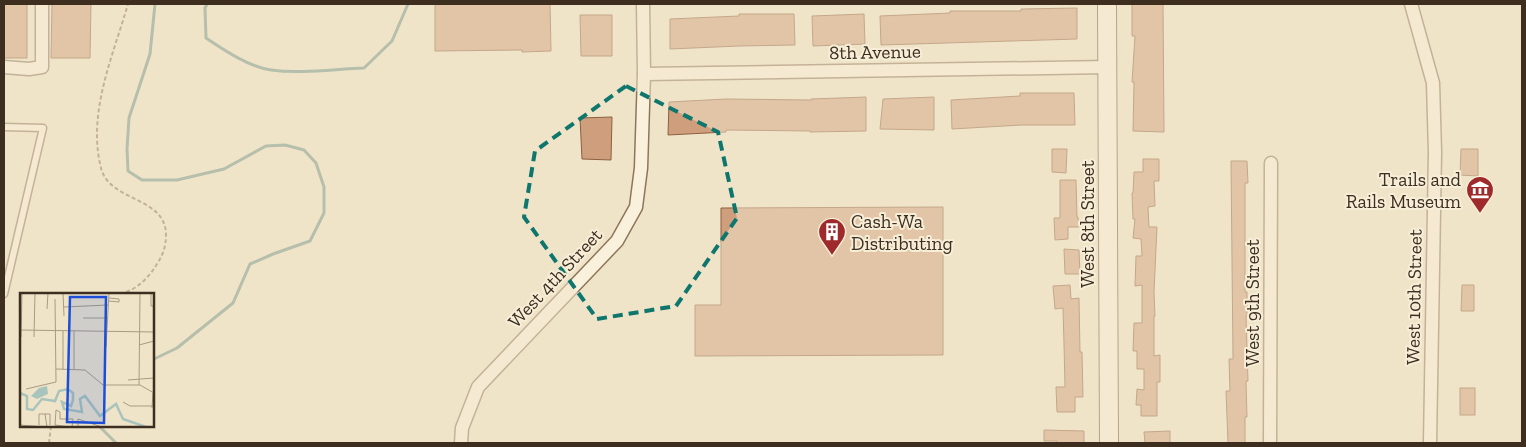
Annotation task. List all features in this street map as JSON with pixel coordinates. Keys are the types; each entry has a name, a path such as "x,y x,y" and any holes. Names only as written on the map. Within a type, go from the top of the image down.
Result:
{"street":[{"path":"4,67 29,69 42,67 42,4"},
{"name":"West 4th Street","path":"461,443 462,428 478,387 617,241 636,207 641,168 644,74 643,4"},
{"name":"West 8th Street","path":"1108,4 1109,443"},
{"name":"West 10th Street","path":"1412,4 1433,83 1436,152 1430,443"},
{"name":"8th Avenue","path":"644,74 1108,67"},
{"name":"West 9th Street","path":"1270,443 1271,163"}],"lane":[{"path":"4,127 44,128 4,294"}],"path":[{"path":"124,293 131,291 154,270 166,244 166,229 161,216 146,204 110,184 101,170 97,144 97,119 102,92 128,4"},
{"path":"49,443 51,427"}],"highlighted area":[{"path":"626,86 718,132 737,218 676,306 597,319 524,217 535,151"}],"building":[{"path":"4,4 27,4 27,58 4,58"},
{"path":"52,4 91,4 90,58 51,58"},
{"path":"435,4 550,4 551,51 435,51"},
{"path":"1132,4 1163,4 1164,132 1133,131 1134,82 1132,82 1135,36 1132,36"},
{"path":"1077,8 1077,39 881,45 880,16 950,13 950,11 1021,11 1021,9"},
{"path":"739,14 794,14 795,45 670,49 670,19 739,16"},
{"path":"864,14 865,44 813,46 812,16"},
{"path":"580,15 612,15 612,56 581,56"},
{"path":"1020,93 1074,93 1075,125 1022,125 952,129 951,100 1020,96"},
{"path":"866,97 866,131 726,130 726,132 668,135 669,102 726,99 811,100"},
{"path":"934,97 934,130 880,129 883,99"},
{"path":"612,117 611,160 582,159 580,118"},
{"path":"1052,149 1067,149 1066,173 1052,172"},
{"path":"1461,149 1478,149 1478,176 1460,175"},
{"path":"1143,159 1159,159 1159,181 1154,181 1155,206 1148,207 1149,227 1157,227 1154,356 1160,355 1160,382 1157,382 1157,416 1141,416 1141,405 1136,405 1137,389 1144,390 1144,369 1137,369 1137,351 1133,351 1134,323 1142,323 1142,285 1135,286 1136,256 1142,256 1141,239 1133,238 1135,219 1133,219 1132,193 1134,172 1143,172"},
{"path":"1231,161 1247,161 1248,183 1245,183 1245,292 1247,292 1248,381 1246,381 1247,417 1245,417 1245,443 1228,443 1226,391 1230,391 1229,359 1233,359"},
{"path":"1060,180 1076,180 1079,227 1068,227 1068,239 1055,240 1054,218 1060,218"},
{"name":"Cash-Wa Distributing","path":"943,207 943,355 695,356 695,305 721,305 721,208"},
{"path":"1064,249 1079,250 1080,274 1065,274"},
{"path":"1070,285 1071,299 1079,298 1083,397 1075,397 1075,412 1057,412 1056,387 1065,387 1063,308 1055,309 1053,286"},
{"path":"1462,285 1474,285 1474,311 1461,311"},
{"path":"1460,388 1475,388 1475,415 1460,415"},
{"path":"1044,430 1084,431 1084,443 1044,441"},
{"path":"1170,431 1170,443 1145,443 1144,432"}],"waterway":[{"path":"154,359 177,348 233,303 250,264 310,241 324,213 324,187 316,163 304,150 285,145 266,146 224,169 177,180 142,180 128,171 129,118 150,54 155,4"},
{"path":"207,4 205,8 206,38 254,65 271,70 294,72 364,68 392,41 408,4"},
{"path":"100,427 116,443"}],"place":[{"name":"Trails and Rails Museum","path":"1480,214"},
{"name":"Cash-Wa Distributing","path":"832,256"}]}
